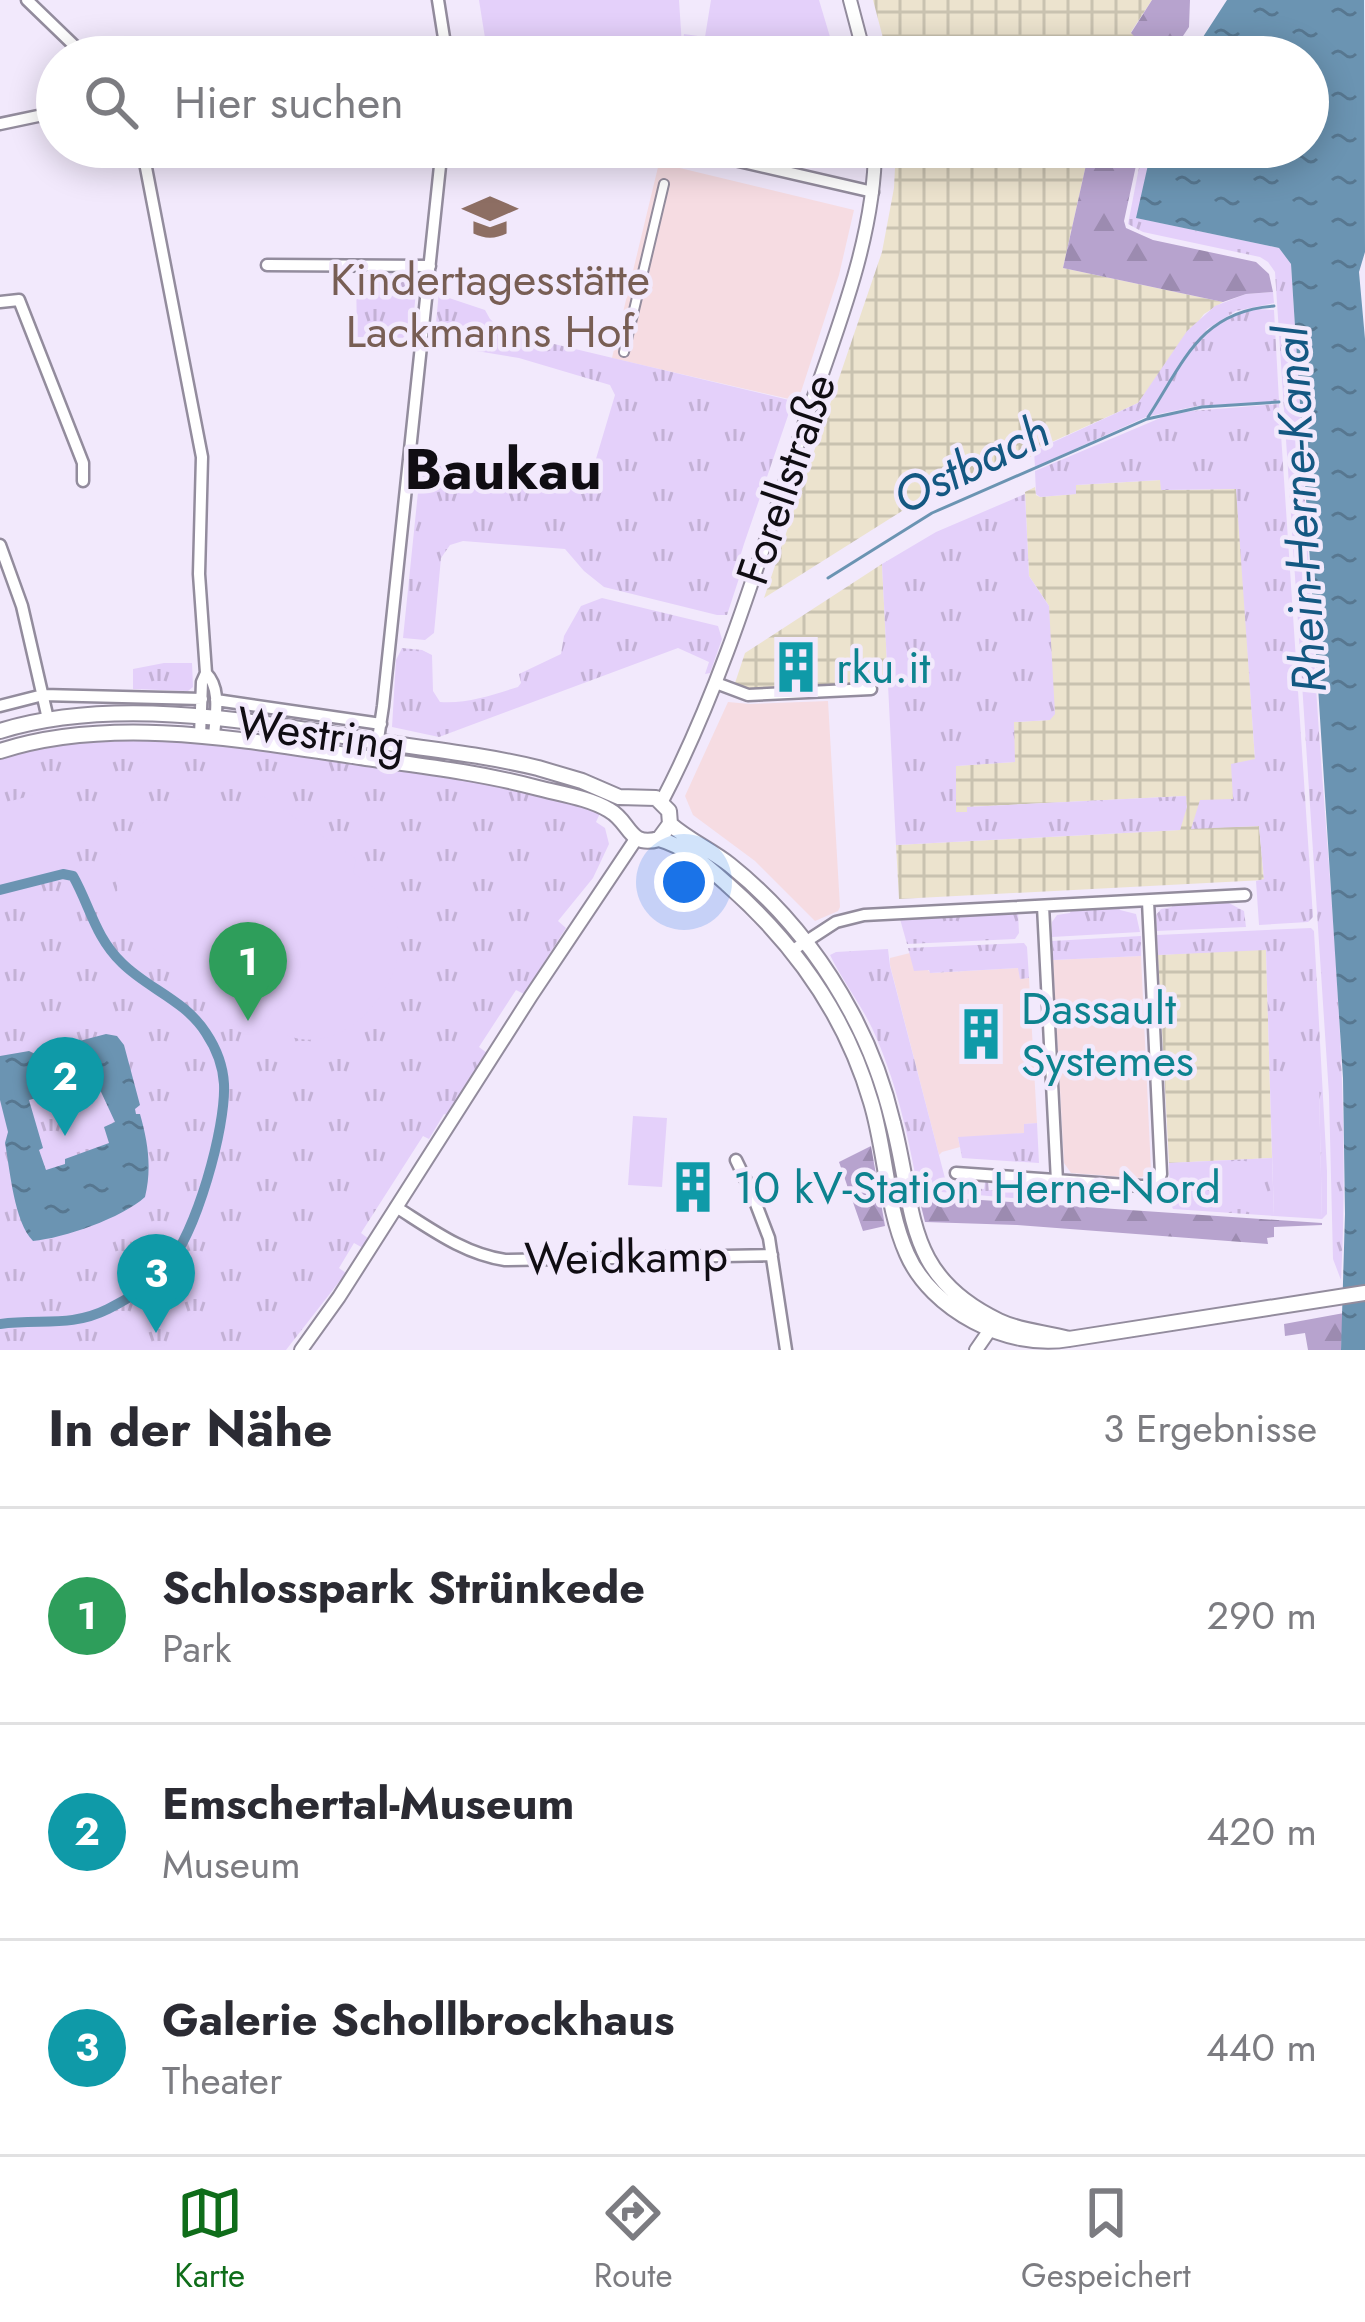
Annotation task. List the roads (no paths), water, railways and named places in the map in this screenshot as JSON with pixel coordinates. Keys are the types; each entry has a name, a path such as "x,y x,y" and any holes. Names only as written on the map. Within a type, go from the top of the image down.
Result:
{"main road":[{"name":"Westring","path":"0,731 48,719 208,718 538,768 637,799"},
{"name":"Westring","path":"0,751 90,734 207,737 530,785 608,809 626,824"},
{"path":"659,839 670,824 669,811 650,796 637,799 627,810 626,824 636,838 679,846 799,945 863,1076 907,1255 939,1302 987,1334 1034,1346 1057,1345 1365,1293"},
{"path":"670,824 752,883 852,1014 893,1122 914,1227 940,1278 997,1320 1022,1331 1069,1340"}],"street":[{"path":"27,0 64,36"},
{"path":"438,0 444,36"},
{"path":"850,0 859,36"},
{"path":"0,124 36,116"},
{"path":"146,168 202,457 199,574 207,737"},
{"path":"375,759 440,168"},
{"path":"769,168 873,192"},
{"name":"Forellstraße","path":"662,801 716,683 840,317 862,244 874,168"},
{"path":"628,349 664,184"},
{"path":"267,266 430,266"},
{"path":"0,302 20,300 83,463 83,481"},
{"path":"0,544 22,607 48,719"},
{"path":"206,674 213,680 216,700 208,718"},
{"path":"716,683 748,695 871,689"},
{"name":"Westring","path":"0,706 44,695 202,699"},
{"name":"Westring","path":"216,700 381,724"},
{"path":"301,1350 636,838"},
{"path":"799,945 846,918 864,915 1245,896"},
{"path":"956,1173 1141,1186 1158,1182 1148,901"},
{"path":"1043,907 1057,1180"},
{"path":"736,1160 772,1255"},
{"name":"Weidkamp","path":"396,1207 458,1245 505,1260 772,1255 786,1350"},
{"path":"976,1350 997,1320"}],"water":[{"path":"1227,0 1364,0 1365,252 1359,272 1365,339 1365,1350 1341,1350 1343,1078 1291,264 1279,248 1136,218 1147,168 1329,168 1329,36 1204,36"},
{"path":"106,1034 117,1036 124,1045 140,1105 136,1114 140,1114 147,1145 147,1186 145,1197 108,1219 33,1241 21,1221 11,1181 5,1143 8,1132 0,1100 0,1056 29,1051 48,1060 64,1057 68,1044","holes":["95,1079 115,1122 104,1127 109,1143 46,1170 29,1100"]}],"waterway":[{"name":"Ostbach","path":"1148,417 1184,359 1211,329 1249,310 1274,306"},
{"name":"Ostbach","path":"828,578 932,513 1147,419 1202,407 1279,402"},
{"path":"0,890 63,874 73,876 113,953 188,1012 206,1033 224,1084 207,1180 178,1251 161,1273 132,1296 94,1315 0,1324"}],"place":[{"name":"Kindertagesstätte Lackmanns Hof","path":"490,217"},
{"name":"rku.it","path":"796,667"},
{"name":"Schlosspark Strünkede","path":"248,1021"},
{"name":"Dassault Systemes","path":"981,1034"},
{"name":"Emschertal-Museum","path":"65,1136"},
{"name":"10 kV-Station Herne-Nord","path":"693,1187"},
{"name":"Galerie Schollbrockhaus","path":"156,1333"}],"district":[{"name":"Baukau","path":"503,469"}],"water label":[{"name":"Rhein-Herne-Kanal","path":"1300,510"}]}
